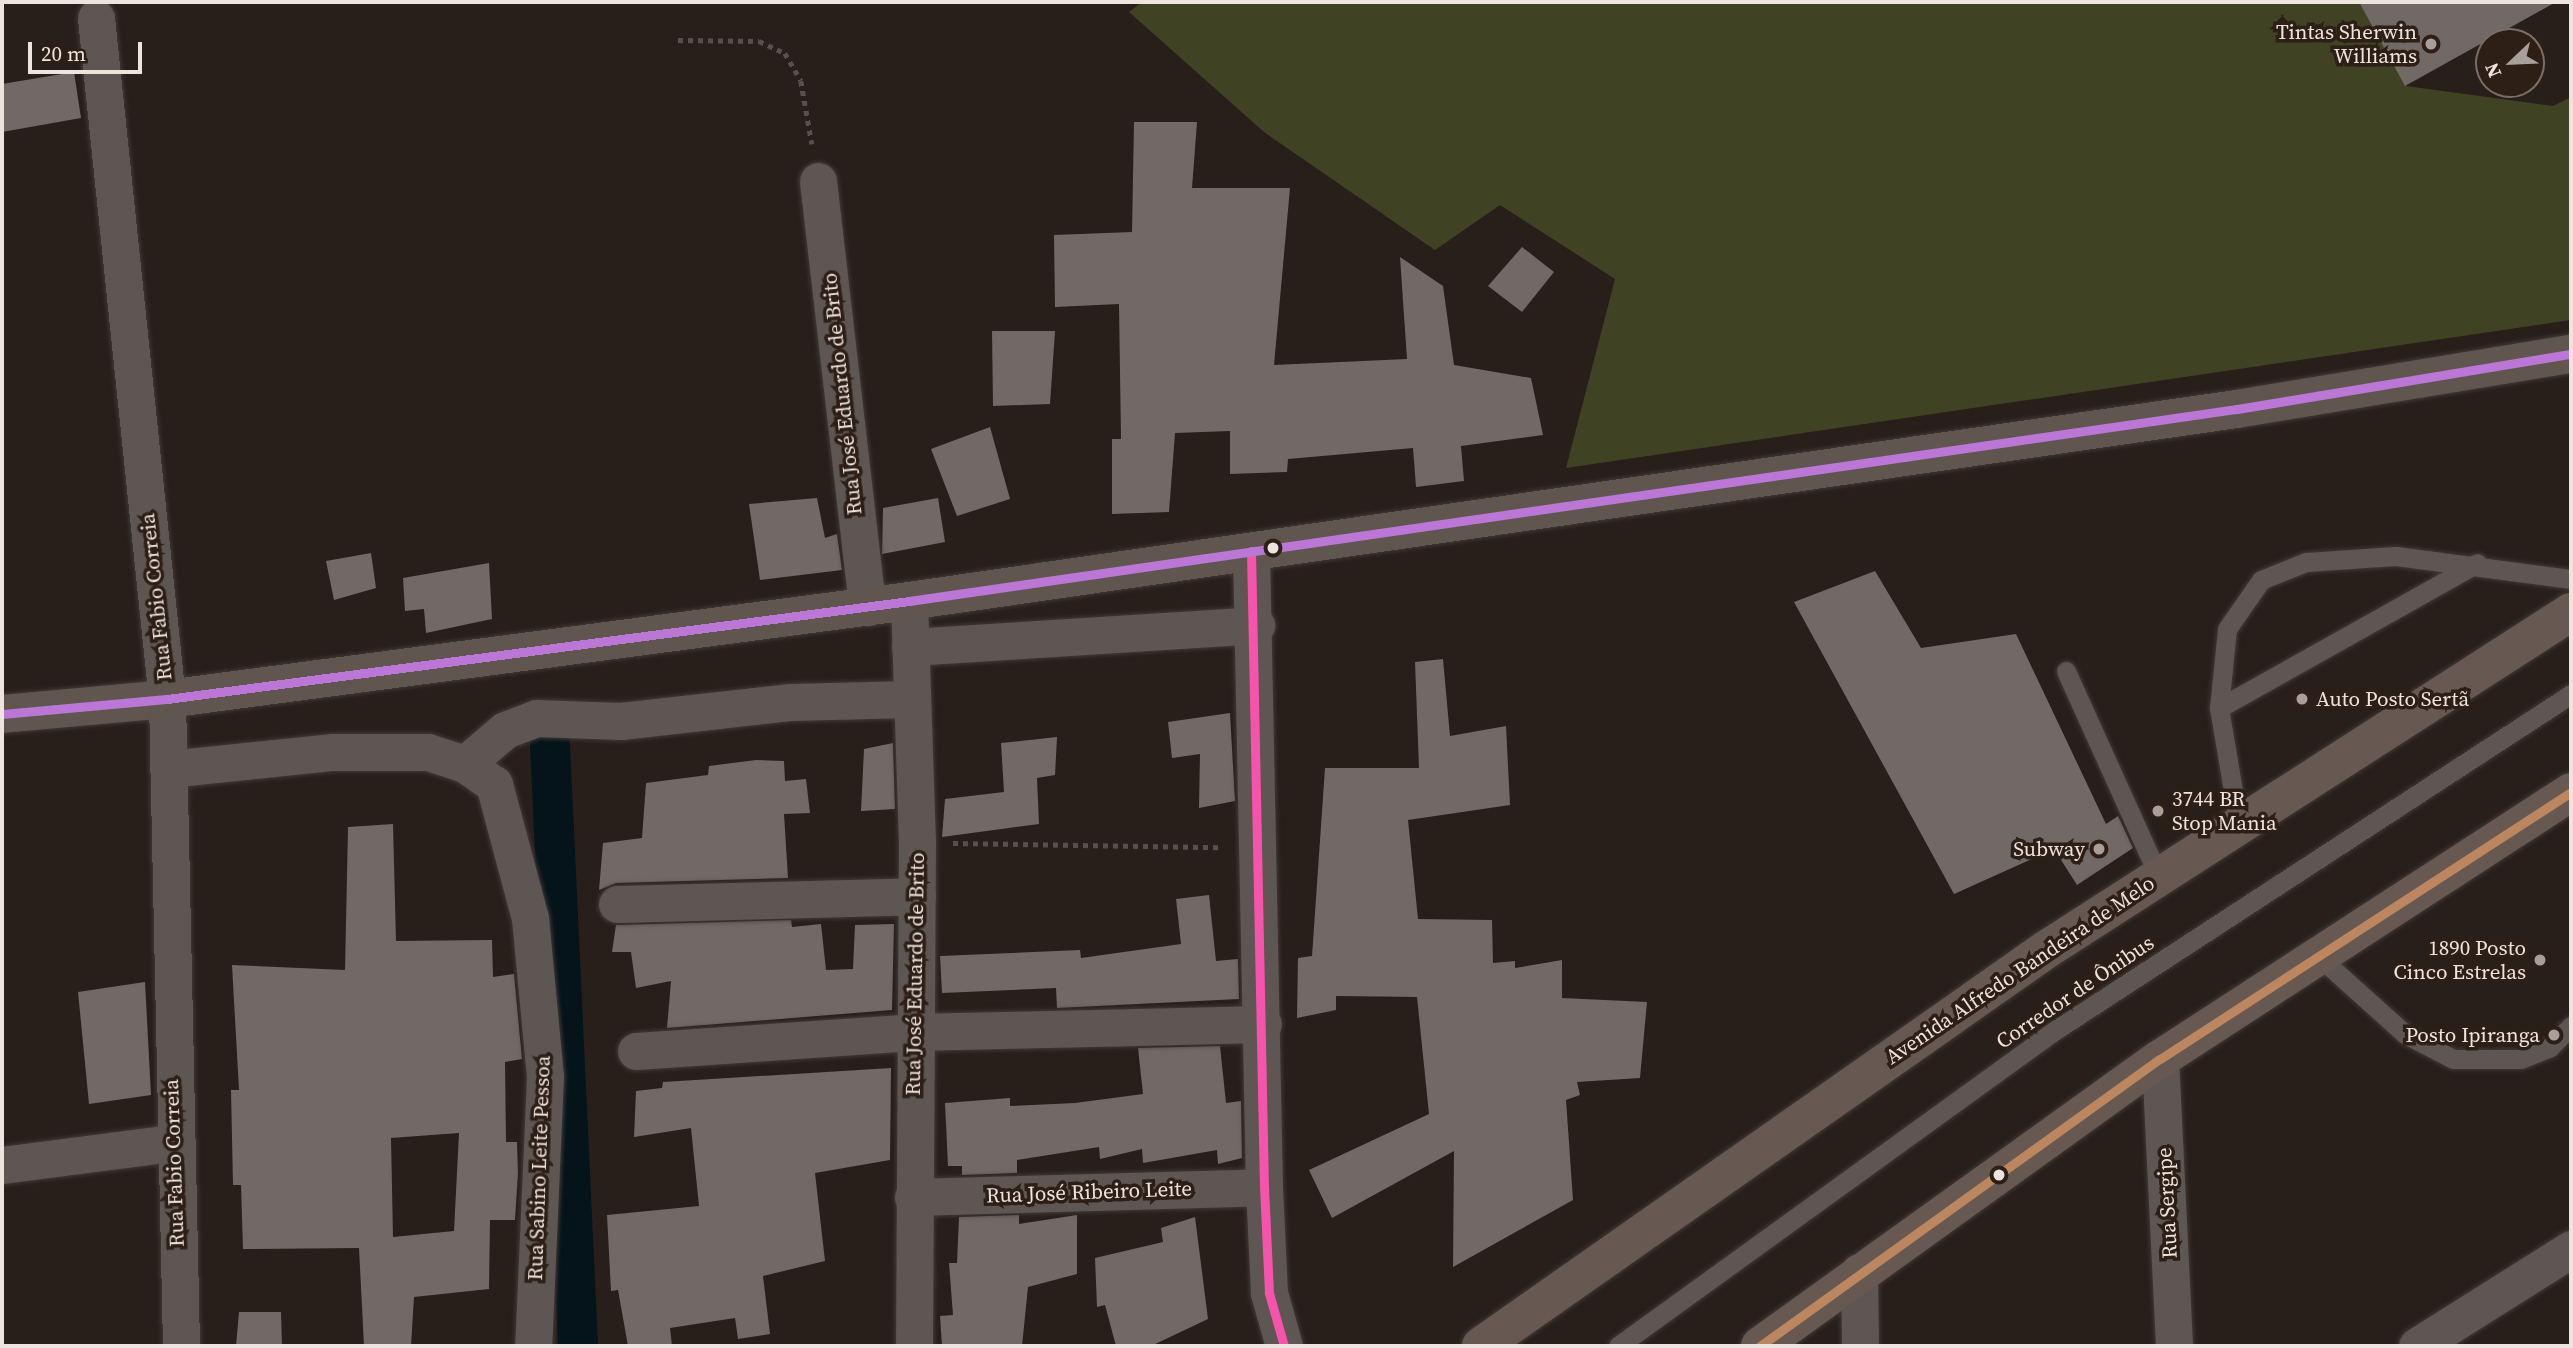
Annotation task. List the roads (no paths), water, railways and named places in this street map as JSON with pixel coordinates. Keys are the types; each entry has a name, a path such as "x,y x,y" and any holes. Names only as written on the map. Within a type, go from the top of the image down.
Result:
{"highway":[{"name":"Avenida Alfredo Bandeira de Melo","path":"1481,1346 1647,1226 2159,877 2571,612"},
{"path":"1760,1346 1859,1272 2160,1059 2571,792"}],"main road":[{"path":"2,713 167,699 565,649 867,607 2237,409 2571,354"}],"street":[{"name":"Rua Fabio Correia","path":"96,18 167,699 172,1143 181,1346"},
{"name":"Rua José Eduardo de Brito","path":"818,181 867,607"},
{"path":"1251,551 1256,625 1264,1187 1269,1293 1284,1346"},
{"name":"Rua José Eduardo de Brito","path":"909,601 910,699 917,843 913,1032 914,1346"},
{"path":"910,648 1256,625"},
{"path":"465,764 505,730 537,718 621,721 791,702 910,699"},
{"name":"Rua Sabino Leite Pessoa","path":"168,769 333,752 428,752 465,764 494,784 507,819 538,983 545,1076 533,1346"},
{"path":"617,904 917,896"},
{"path":"636,1051 913,1032 1263,1024"},
{"name":"Rua Sergipe","path":"2160,1059 2174,1346"},
{"path":"2,1165 172,1143"},
{"name":"Rua José Ribeiro Leite","path":"914,1197 1264,1187"},
{"path":"2417,1346 2571,1249"},
{"path":"1859,1272 1860,1346"}],"lane":[{"path":"2239,826 2219,708 2227,629 2261,580 2306,562 2396,556 2477,563 2571,579"},
{"path":"2219,708 2477,563"},
{"path":"2066,671 2159,877"},
{"name":"Corredor de Ônibus","path":"1618,1346 2051,1033 2571,694"},
{"path":"2317,955 2405,1034 2453,1059 2521,1059 2550,1047 2571,1026"}],"waterway":[{"path":"550,745 578,1346"}],"place":[{"name":"Tintas Sherwin Williams","path":"2431,44"},
{"name":"Auto Posto Sertã","path":"2302,699"},
{"name":"3744 BR Stop Mania","path":"2158,811"},
{"name":"Subway","path":"2099,849"},
{"name":"1890 Posto Cinco Estrelas","path":"2540,960"},
{"name":"Posto Ipiranga","path":"2554,1035"}]}
